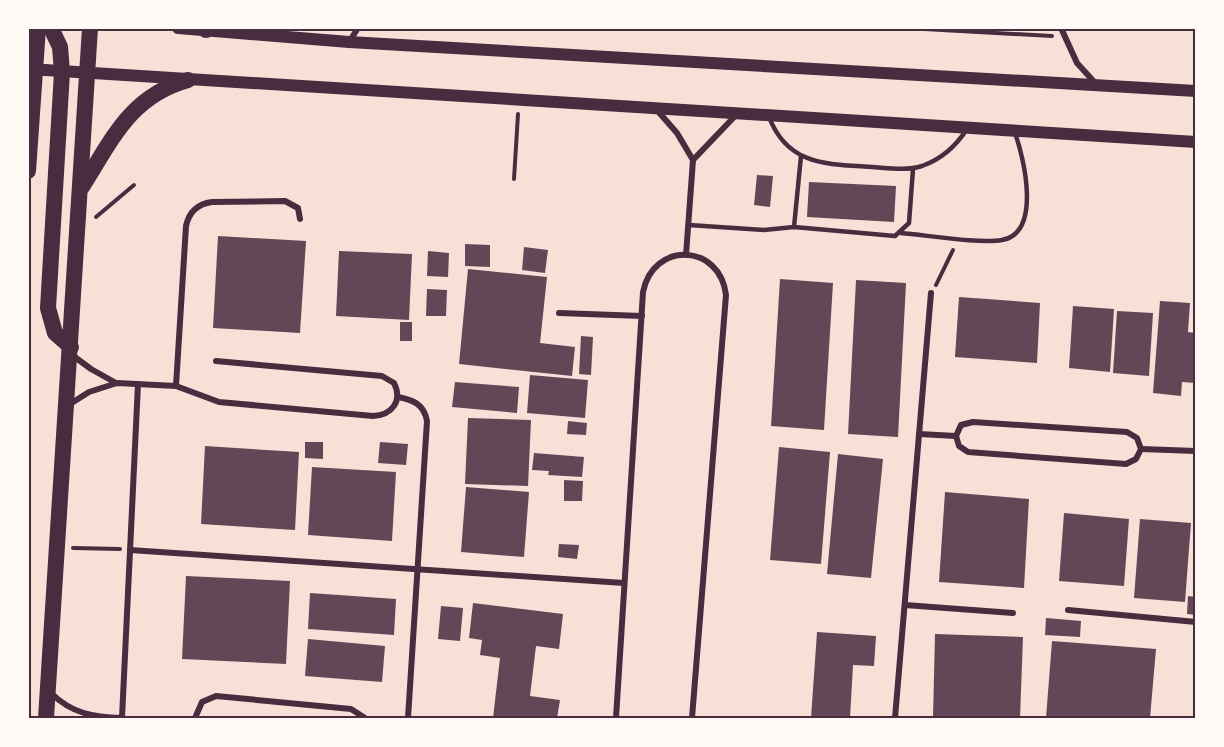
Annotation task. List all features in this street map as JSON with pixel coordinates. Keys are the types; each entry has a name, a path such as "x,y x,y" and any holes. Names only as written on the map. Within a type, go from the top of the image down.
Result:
{"highway":[{"path":"28,171 32,69 38,28"},
{"path":"51,28 60,47 62,72 47,293 50,321 55,333 70,350"},
{"path":"64,28 73,53 86,73"},
{"path":"46,718 90,28"},
{"path":"81,189 135,108 160,91 188,81"}],"main road":[{"path":"178,28 349,42 1196,91"},
{"path":"32,69 188,81 1194,142"}],"street":[{"path":"349,42 358,28"},
{"path":"1061,28 1077,63 1097,85"},
{"path":"656,109 676,133 693,160 686,255"},
{"path":"693,160 738,113"},
{"path":"176,386 186,226 191,213 201,205 212,202 285,201 298,208 300,219"},
{"path":"616,718 643,292 648,275 669,257 686,255 703,259 717,270 725,286 726,303 692,718"},
{"path":"895,718 931,293"},
{"path":"559,313 642,316"},
{"path":"70,350 91,369 117,383"},
{"path":"67,406 89,392 117,383 176,386 219,402 373,416 386,414 392,409 398,397 394,383 382,376 216,361"},
{"path":"48,690 67,706 87,717 122,718 138,384"},
{"path":"398,397 417,403 423,409 428,421 408,718"},
{"path":"973,422 1127,432 1137,438 1141,449 1140,454 1131,463 1120,464 968,452 959,446 956,436 962,426 973,422"},
{"path":"919,434 956,436"},
{"path":"1141,449 1196,451"},
{"path":"130,550 624,584"},
{"path":"904,605 1013,613"},
{"path":"1068,610 1196,622"},
{"path":"195,718 202,702 216,696 351,709 365,718"}],"lane":[{"path":"768,115 780,139 801,156 824,164 913,169 941,157 956,144 968,128"},
{"path":"689,225 764,230 794,227 888,237 901,233 996,241 1014,235 1023,221 1027,191 1026,170 1014,131"},
{"path":"794,227 801,156"},
{"path":"901,233 911,216 913,169"}],"path":[{"path":"906,28 1052,36"},
{"path":"514,179 519,101"},
{"path":"78,231 134,185"},
{"path":"931,293 953,249"},
{"path":"57,547 130,550"}],"building":[{"path":"757,175 773,176 770,207 754,205"},
{"path":"809,182 896,186 894,222 807,217"},
{"path":"218,236 306,241 300,333 213,328"},
{"path":"465,244 490,245 490,267 465,266"},
{"path":"524,247 548,250 545,273 522,270"},
{"path":"339,251 412,254 409,320 336,316"},
{"path":"428,251 449,253 448,277 427,276"},
{"path":"468,269 547,277 540,343 575,347 572,376 459,364"},
{"path":"780,279 833,283 824,430 771,426"},
{"path":"856,280 906,283 898,437 848,434"},
{"path":"427,289 447,290 446,316 426,316"},
{"path":"959,297 1040,303 1037,363 955,357"},
{"path":"1160,301 1190,303 1188,332 1196,333 1196,383 1182,382 1181,396 1153,393"},
{"path":"1073,306 1114,309 1110,372 1069,368"},
{"path":"1117,311 1153,313 1149,376 1113,373"},
{"path":"400,322 412,322 412,341 400,341"},
{"path":"581,336 593,337 591,375 579,374"},
{"path":"530,375 588,380 585,418 527,413"},
{"path":"455,382 519,387 517,413 452,407"},
{"path":"468,418 531,420 528,486 465,484"},
{"path":"568,421 587,423 586,435 567,434"},
{"path":"305,442 323,442 323,459 305,458"},
{"path":"380,442 408,444 406,465 378,463"},
{"path":"205,446 299,452 295,530 201,524"},
{"path":"779,447 830,452 821,564 770,560"},
{"path":"534,453 584,457 582,477 548,475 549,471 532,470"},
{"path":"838,454 883,459 871,578 827,574"},
{"path":"312,467 396,472 392,541 308,535"},
{"path":"564,480 583,481 582,501 564,501"},
{"path":"466,487 529,492 524,557 461,552"},
{"path":"945,492 1029,499 1024,588 939,582"},
{"path":"1064,513 1129,519 1124,586 1059,581"},
{"path":"1140,519 1191,523 1185,602 1134,598"},
{"path":"559,544 579,545 577,559 558,557"},
{"path":"186,576 290,581 286,664 182,659"},
{"path":"310,593 396,599 394,635 308,629"},
{"path":"1188,596 1196,597 1196,615 1187,614"},
{"path":"473,603 563,614 559,649 536,646 530,696 560,700 557,718 493,718 500,658 480,655 482,640 469,638"},
{"path":"441,606 463,608 460,641 438,639"},
{"path":"1046,618 1081,621 1080,637 1045,635"},
{"path":"817,632 876,636 874,666 853,665 850,718 811,718"},
{"path":"935,634 1023,637 1020,718 933,717"},
{"path":"308,639 385,646 382,682 305,676"},
{"path":"1052,641 1156,649 1150,718 1046,718"}]}
